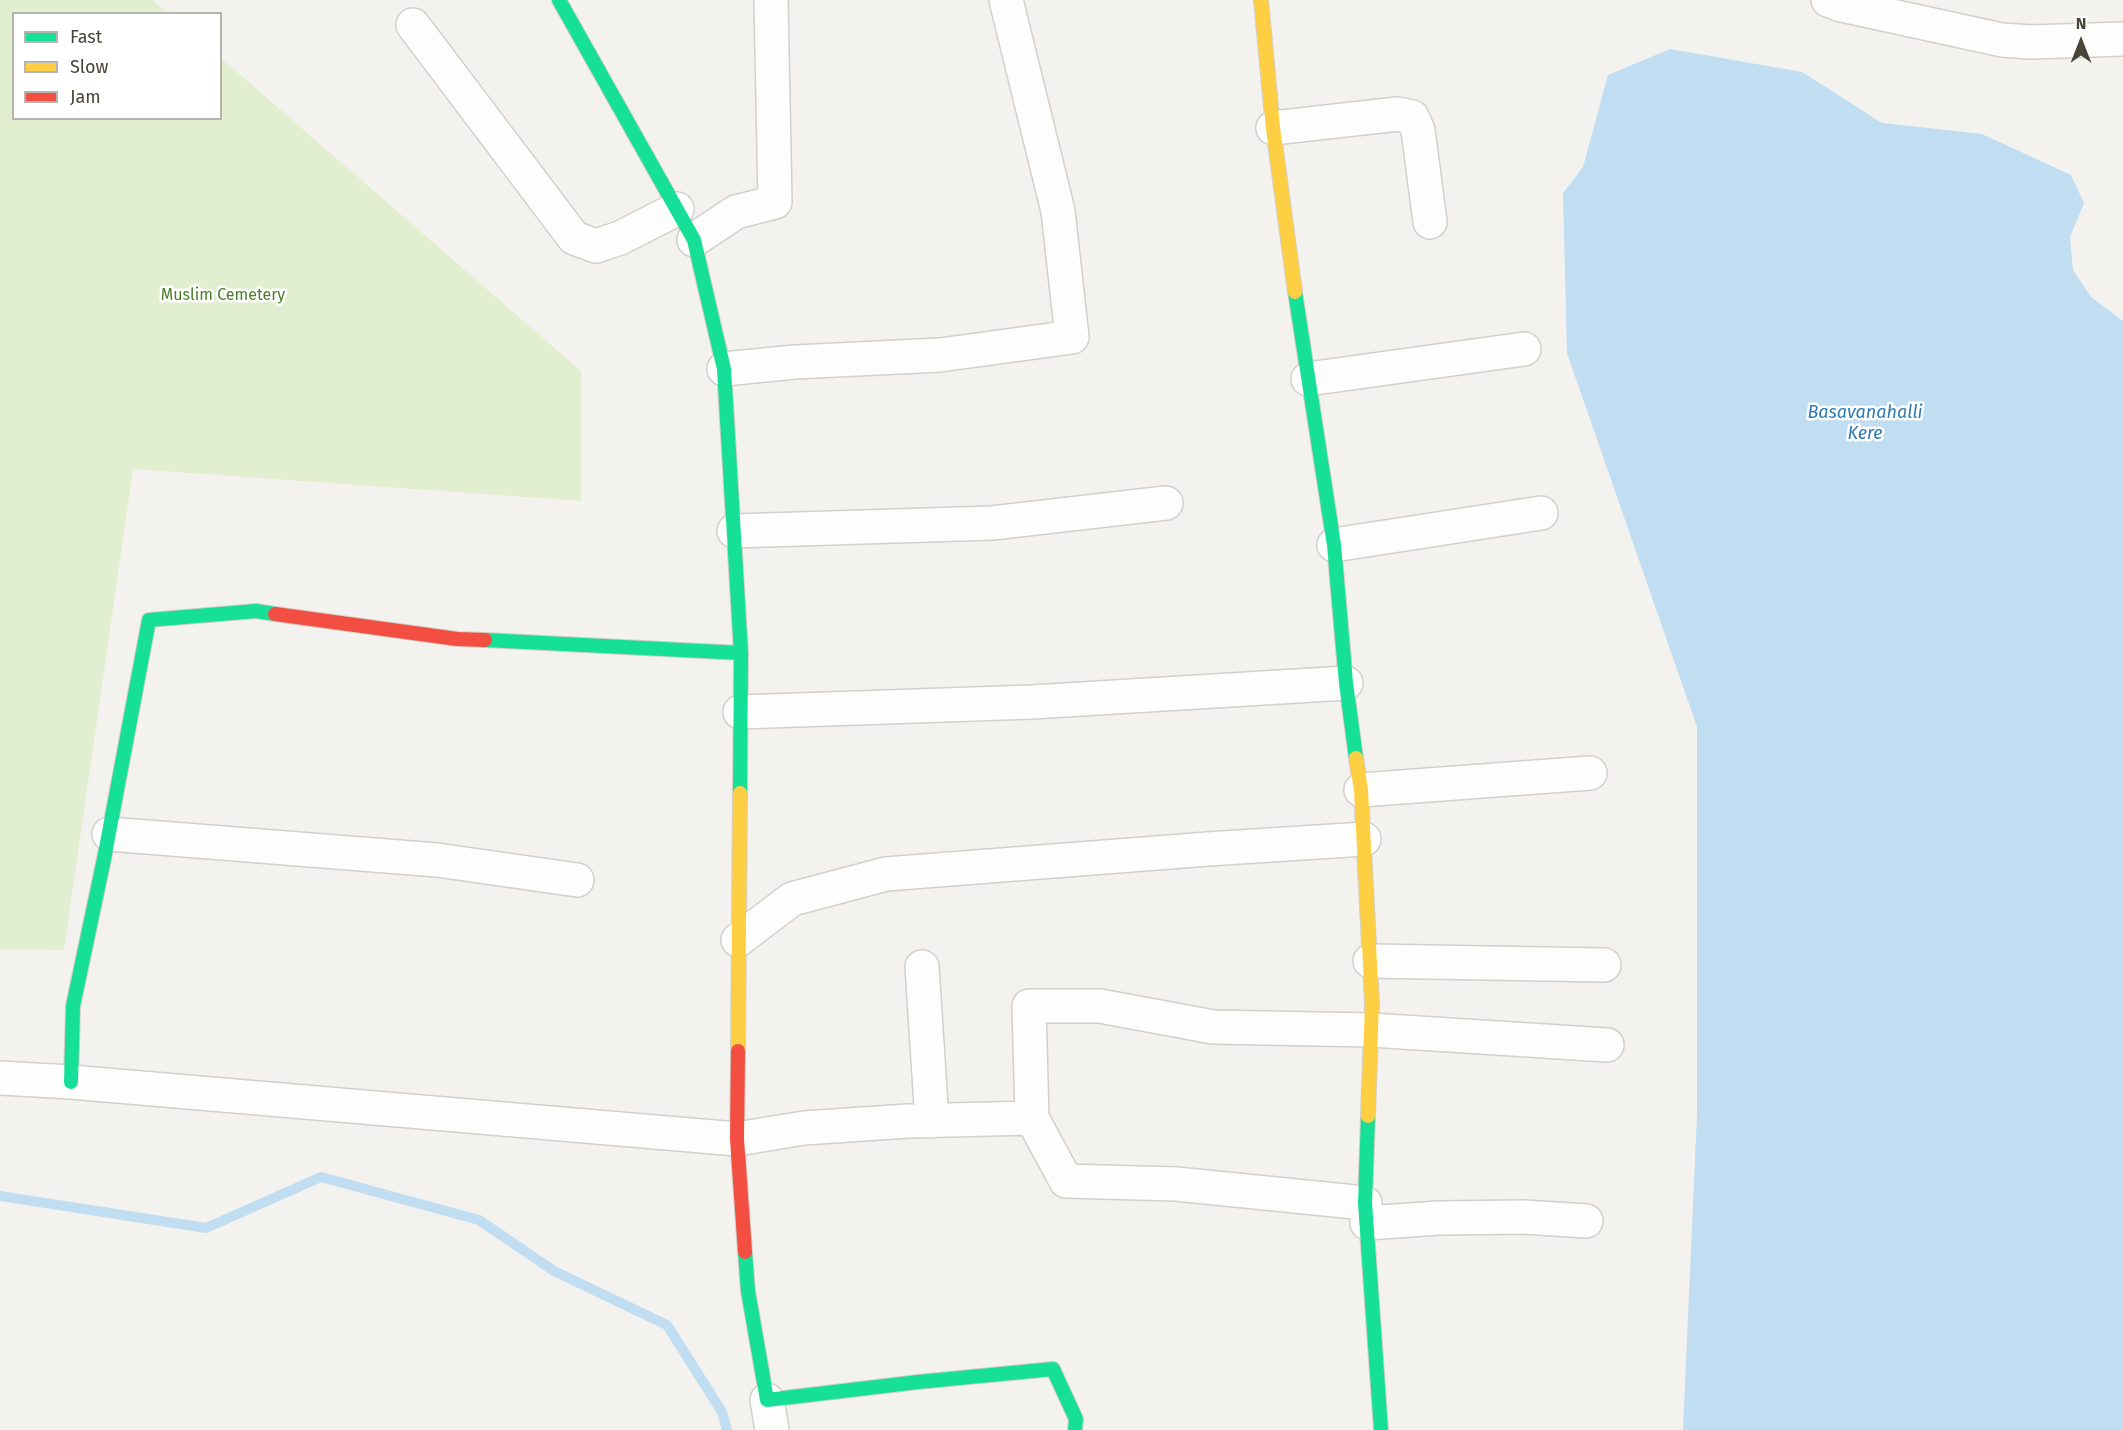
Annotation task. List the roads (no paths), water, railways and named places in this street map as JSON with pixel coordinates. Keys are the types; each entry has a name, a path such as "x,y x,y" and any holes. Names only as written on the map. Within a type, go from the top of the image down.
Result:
{"street":[{"path":"559,0 694,240 724,369 741,654 736,1139 748,1291 769,1415 918,1382 1053,1369 1076,1419 1075,1430"},
{"path":"694,240 736,212 775,202 771,0"},
{"path":"724,369 795,362 940,355 1072,337 1058,211 1006,0"},
{"path":"1261,0 1287,241 1334,545 1346,684 1361,790 1370,961 1371,1030 1366,1213 1381,1430"},
{"path":"1828,0 1841,5 2001,40 2031,42 2123,39"},
{"path":"413,25 574,238 596,246 620,238 677,209"},
{"path":"1273,128 1398,114 1412,117 1418,130 1430,222"},
{"path":"1308,379 1524,349"},
{"path":"734,531 992,523 1166,503"},
{"path":"1334,545 1542,513"},
{"path":"72,1082 73,1006 109,834 149,621 256,612 458,639 741,654"},
{"path":"740,712 1032,702 1346,684"},
{"path":"1361,790 1590,774"},
{"path":"109,834 437,860 577,880"},
{"path":"738,940 792,899 886,874 1208,849 1364,840"},
{"path":"1370,961 1604,965"},
{"path":"922,967 932,1121"},
{"path":"1586,1221 1524,1217 1439,1218 1366,1213 1176,1184 1066,1181 1032,1118 1029,1006 1100,1006 1213,1027 1371,1030 1607,1045"},
{"path":"0,1078 72,1082 736,1139 804,1128 1032,1118"}],"water":[{"name":"Basavanahalli Kere","path":"1670,49 1802,72 1882,123 1982,134 2071,175 2084,203 2070,237 2073,270 2091,297 2123,321 2123,1430 1683,1430 1697,1114 1697,727 1567,353 1563,193 1583,167 1608,75"}],"waterway":[{"path":"0,1196 206,1228 321,1177 479,1220 554,1271 667,1325 722,1412 727,1430"}],"park label":[{"name":"Muslim Cemetery","path":"223,296"}]}
